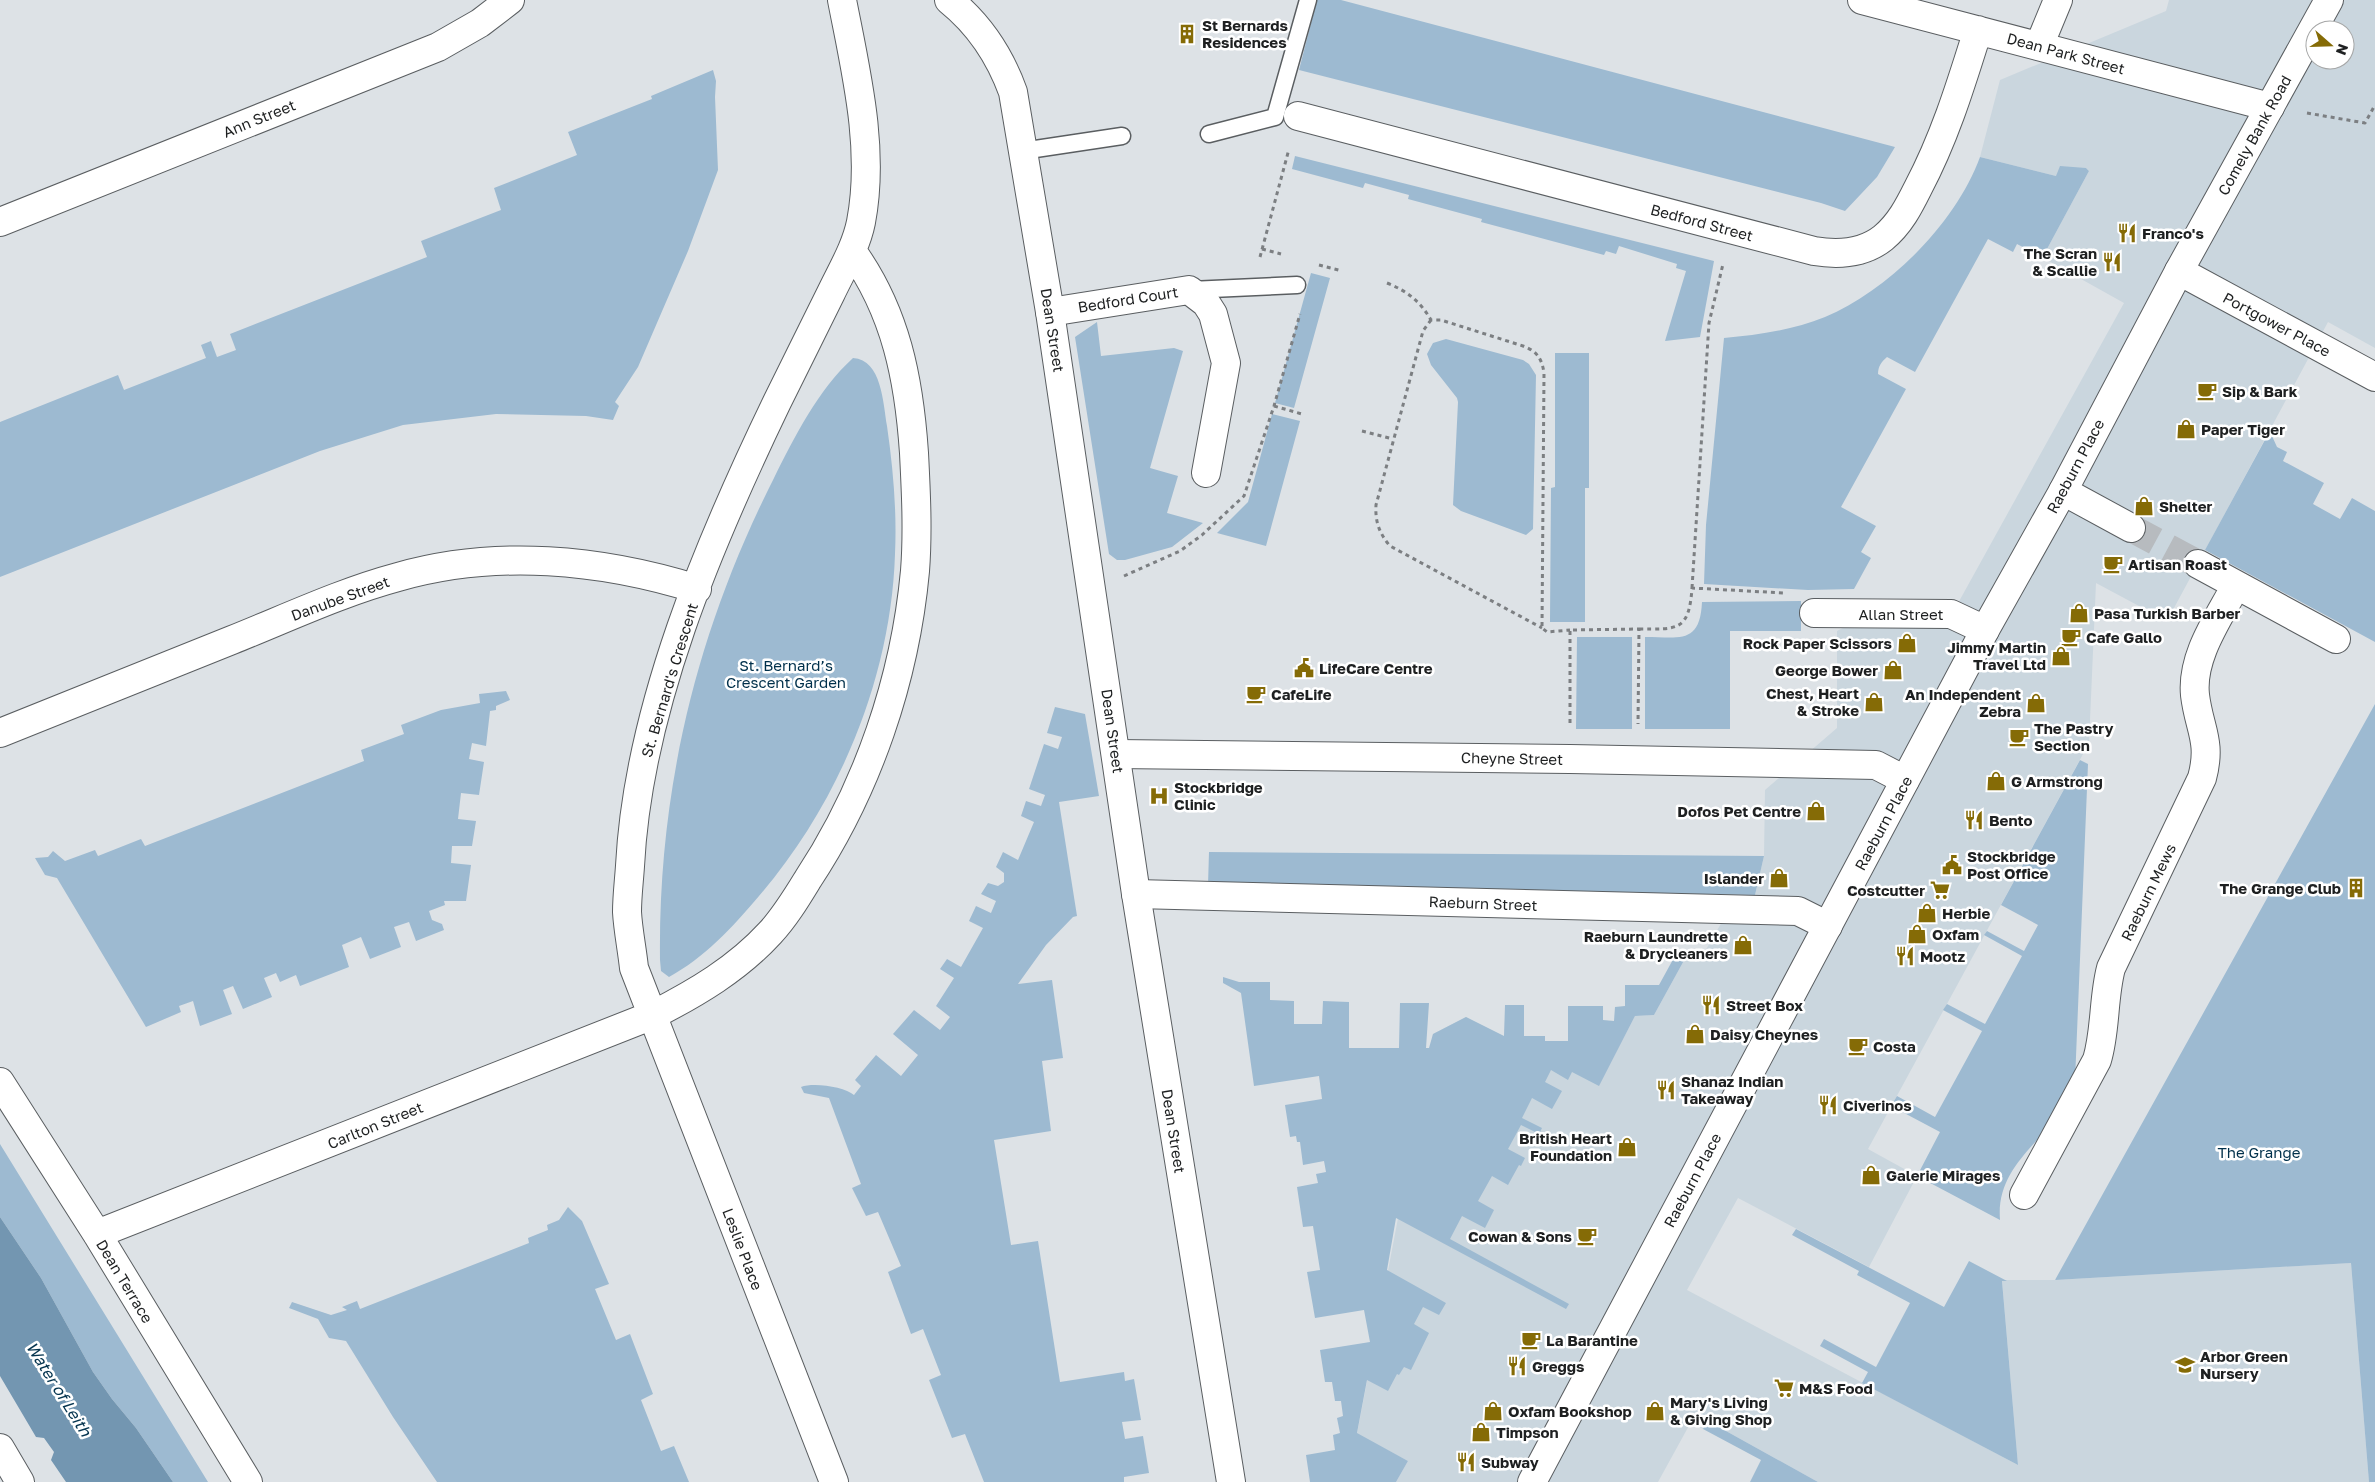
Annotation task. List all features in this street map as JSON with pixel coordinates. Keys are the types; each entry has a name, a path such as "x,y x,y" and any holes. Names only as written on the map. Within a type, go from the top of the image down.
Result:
{"street":[{"name":"Ann Street","path":"0,222 438,47 480,23 510,0"},
{"name":"St. Bernard's Crescent","path":"653,1015 634,968 627,912 631,839 641,772 656,710 697,589 745,472 852,251 861,222 865,180 860,88 842,0"},
{"name":"Dean Street","path":"949,0 971,20 1003,66 1013,92 1050,312 1136,894 1231,1482"},
{"name":"Dean Park Street","path":"1862,0 2270,106"},
{"path":"2039,46 2058,0"},
{"name":"Comely Bank Road","path":"2179,270 2330,0"},
{"name":"Bedford Street","path":"1298,116 1824,253 1850,252 1861,249 1883,238 1906,212 1941,142 1978,30"},
{"path":"653,1015 711,983 738,963 772,932 838,830 855,795 880,732 899,666 912,593 916,548 916,483 910,411 892,325 875,286 852,251"},
{"name":"Portgower Place","path":"2179,270 2375,376"},
{"name":"Raeburn Place","path":"1532,1482 1985,630 2063,491 2179,270"},
{"name":"Bedford Court","path":"1050,312 1189,290 1206,303 1213,314 1226,362 1206,473"},
{"path":"2063,491 2131,528"},
{"name":"Danube Street","path":"0,733 330,600 399,576 450,566 502,560 551,561 612,568 662,578 697,589"},
{"path":"2198,564 2336,638"},
{"name":"Raeburn Mews","path":"2024,1195 2097,1060 2100,1048 2105,989 2111,968 2202,778 2206,749 2195,694 2195,680 2202,650 2236,585"},
{"name":"Allan Street","path":"1814,613 1951,614 1985,630"},
{"name":"Cheyne Street","path":"1116,754 1638,760 1876,766 1905,780"},
{"name":"Raeburn Street","path":"1136,894 1798,912 1828,926"},
{"name":"Carlton Street","path":"97,1234 653,1015"},
{"name":"Leslie Place","path":"653,1015 834,1482"},
{"name":"Dean Terrace","path":"0,1082 97,1234 248,1482"},
{"path":"0,1448 20,1482"}],"lane":[{"path":"1209,134 1275,117 1308,0"},
{"path":"1022,151 1122,136"},
{"path":"1189,290 1297,285"}],"path":[{"path":"2270,106 2365,123 2375,105"},
{"path":"1260,258 1298,116"},
{"path":"1431,320 1423,331 1376,505 1377,522 1383,538 1390,546 1547,632 1672,629 1680,624 1690,611 1709,323 1731,230"},
{"path":"1314,264 1342,271"},
{"path":"1386,283 1410,295 1424,308 1431,320"},
{"path":"1431,320 1441,320 1531,349 1543,363 1542,628"},
{"path":"1274,406 1302,414"},
{"path":"1362,431 1393,440"},
{"path":"1692,588 1789,594"},
{"path":"1638,760 1639,629"},
{"path":"1570,630 1570,759"}],"shaded area":[{"path":"2169,0 2375,0 2375,348 2328,322 2167,621 2096,583 2089,743 1868,1149 1917,1176 1869,1267 1738,1198 1687,1290 2018,1465 2002,1280 2055,1280 2351,1263 2369,1482 1818,1482 1708,1421 1703,1429 1691,1422 1658,1482 1396,1482 1408,1461 1357,1434 1433,1034 1466,1017 1599,1085 1635,1016 1654,1015 1687,955 1694,955 1697,950 1704,953 1723,920 1755,895 1764,856 1765,790 1837,728 1837,631 1885,606 1957,605 2124,303 2047,260 2047,249 2089,171 2086,168 2056,176 1980,157 2000,80 2166,11"}],"green space":[{"path":"1317,0 1341,0 1895,147 1877,177 1845,211 1821,203 1299,70"},
{"path":"713,70 716,81 718,170 688,251 638,367 615,402 619,406 613,420 586,416 496,414 403,425 320,451 0,577 0,422 118,375 124,390 206,358 201,345 211,341 217,357 236,350 230,334 427,257 421,241 501,210 494,188 577,155 568,132 652,99 651,96"},
{"path":"1295,156 1714,261 1700,337 1665,341 1686,271 1676,268 1677,264 1619,246 1616,254 1606,251 1604,255 1481,222 1482,219 1408,199 1409,195 1365,183 1363,188 1292,169"},
{"path":"1980,157 2056,176 2060,166 2086,168 2089,171 2047,249 2047,260 2017,244 2013,252 1988,239 1915,372 1887,357 1880,365 1878,374 1906,389 1841,507 1876,526 1861,552 1871,558 1854,589 1808,590 1704,584 1706,525 1724,338 1775,331 1813,322 1849,305 1873,290 1918,252 1937,230 1955,206 1969,182"},
{"path":"1311,273 1330,278 1294,408 1275,403"},
{"path":"1097,322 1101,356 1174,348 1183,351 1150,468 1178,476 1167,513 1203,523 1172,547 1125,560 1117,560 1109,554 1075,337"},
{"path":"1446,339 1523,360 1529,364 1536,375 1533,529 1526,535 1461,511 1453,505 1458,402 1457,398 1431,365 1427,354 1433,343"},
{"path":"1555,353 1589,353 1589,488 1585,488 1585,622 1550,622 1551,488 1555,487"},
{"name":"St. Bernard’s Crescent Garden","path":"853,358 863,361 870,366 879,384 889,442 895,506 895,554 891,600 883,647 871,692 856,737 836,780 788,860 728,930 694,961 669,977 661,971 660,960 661,896 666,834 675,772 687,712 704,652 723,593 747,535 782,462 818,399"},
{"path":"1272,414 1300,421 1266,546 1217,533 1248,502"},
{"path":"2272,436 2277,447 2287,452 2283,461 2324,483 2313,504 2340,519 2352,498 2375,511 2375,642 2205,550 2266,438"},
{"path":"1801,601 1801,631 1730,631 1730,729 1645,729 1645,637 1668,638 1686,636 1697,626 1702,602"},
{"path":"1577,637 1632,637 1632,729 1576,729"},
{"path":"506,691 510,700 496,706 496,710 490,711 486,746 472,743 469,759 484,762 479,795 461,793 458,819 476,821 472,846 452,846 451,863 471,865 466,901 444,901 445,905 429,911 432,920 442,924 444,930 416,941 409,922 394,927 401,947 370,959 361,937 342,945 349,967 300,986 296,975 280,982 276,973 264,978 272,997 243,1009 233,986 223,990 232,1014 200,1026 193,1001 179,1006 181,1012 146,1027 57,878 45,875 35,858 48,857 53,851 65,861 95,850 98,856 141,839 145,846 364,761 361,750 404,734 401,725 441,710 480,703 479,694"},
{"name":"The Grange","path":"2375,704 2375,1482 2369,1482 2351,1263 2055,1280"},
{"path":"1055,707 1085,714 1099,796 1059,802 1077,916 1073,917 1046,945 1018,984 1052,980 1063,1058 1042,1061 1051,1131 994,1140 1011,1245 1038,1241 1060,1382 1124,1372 1125,1381 1134,1379 1141,1420 1122,1422 1125,1439 1143,1436 1149,1473 1124,1477 1124,1482 984,1482 965,1434 952,1438 929,1380 941,1375 923,1329 911,1334 888,1272 901,1266 878,1212 866,1216 852,1188 861,1184 829,1098 804,1093 801,1087 814,1085 829,1086 854,1095 861,1086 855,1080 876,1055 901,1076 918,1055 893,1034 914,1010 940,1030 950,1017 936,1006 954,978 940,969 947,959 961,967 983,928 969,921 976,906 991,913 996,901 981,894 988,883 998,886 1004,882 1004,873 996,867 1003,852 1018,860 1034,822 1021,816 1026,801 1041,806 1045,795 1029,789 1044,744 1058,749 1062,737 1047,733"},
{"path":"2080,760 2088,764 2075,1081 2062,1109 2020,1159 2012,1172 2005,1186 2001,1202 2000,1220 1917,1176 1940,1132 1891,1106 1897,1096 1935,1117 1982,1031 1943,1010 1947,1004 1985,1024 2022,956 1984,935 1987,931 2024,951 2038,925 2001,905"},
{"path":"1209,852 1764,856 1755,895 1208,885"},
{"path":"1676,954 1687,955 1654,1015 1635,1016 1599,1086 1572,1072 1568,1080 1551,1070 1545,1082 1562,1091 1552,1109 1532,1098 1522,1118 1542,1128 1539,1134 1521,1125 1508,1149 1525,1158 1521,1166 1519,1165 1508,1185 1492,1176 1478,1201 1494,1210 1485,1228 1462,1216 1450,1239 1569,1304 1566,1309 1396,1218 1387,1270 1446,1303 1439,1315 1423,1307 1414,1324 1429,1333 1411,1370 1404,1367 1399,1375 1397,1374 1388,1391 1367,1380 1357,1433 1408,1461 1396,1482 1310,1482 1306,1455 1335,1450 1333,1435 1340,1433 1337,1418 1343,1416 1341,1401 1335,1401 1332,1382 1325,1382 1320,1350 1370,1342 1364,1310 1315,1318 1307,1272 1320,1270 1313,1226 1303,1227 1297,1187 1318,1183 1316,1174 1326,1172 1324,1161 1303,1165 1300,1142 1297,1142 1296,1136 1290,1137 1285,1105 1322,1099 1319,1076 1254,1086 1241,993 1223,983 1223,977 1239,982 1270,982 1270,1000 1294,1001 1294,1024 1322,1024 1323,1001 1349,1002 1349,1048 1399,1048 1400,1003 1429,1003 1426,1048 1429,1048 1433,1034 1466,1017 1504,1036 1505,1005 1524,1005 1524,1036 1545,1036 1545,1041 1568,1041 1568,1006 1603,1006 1603,1020 1614,1021 1615,1007 1625,1006 1625,985 1659,985"},
{"path":"0,1144 208,1482 173,1482 136,1428 93,1372 41,1278 0,1217"},
{"path":"568,1207 582,1221 609,1284 595,1289 616,1340 630,1334 653,1394 641,1400 661,1451 674,1446 689,1482 437,1482 393,1417 346,1341 329,1338 318,1319 289,1308 292,1302 331,1315 347,1310 342,1307 357,1301 360,1309 529,1243 528,1238 548,1230 547,1225 559,1220"},
{"path":"1796,1229 1944,1307 1969,1261 2007,1281 2002,1281 2018,1465 1862,1383 1868,1372 1820,1346 1824,1339 1876,1367 1910,1303 1857,1275 1859,1271 1792,1235"},
{"path":"1708,1421 1818,1482 1750,1482 1761,1460 1703,1429"}],"water":[{"name":"Water of Leith","path":"0,1217 41,1278 93,1372 136,1428 173,1482 66,1482 51,1460 54,1452 44,1438 36,1437 0,1376"}],"tunnel":[{"path":"2131,528 2198,564"}],"place":[{"name":"St Bernards Residences","path":"1187,34"},
{"name":"Franco's","path":"2127,233"},
{"name":"The Scran & Scallie","path":"2112,262"},
{"name":"Sip & Bark","path":"2207,391"},
{"name":"Paper Tiger","path":"2186,429"},
{"name":"Shelter","path":"2144,506"},
{"name":"Artisan Roast","path":"2113,564"},
{"name":"Pasa Turkish Barber","path":"2079,613"},
{"name":"Cafe Gallo","path":"2071,637"},
{"name":"Rock Paper Scissors","path":"1907,643"},
{"name":"Jimmy Martin Travel Ltd","path":"2061,656"},
{"name":"LifeCare Centre","path":"1304,668"},
{"name":"George Bower","path":"1893,670"},
{"name":"CafeLife","path":"1256,694"},
{"name":"Chest, Heart & Stroke","path":"1874,702"},
{"name":"An Independent Zebra","path":"2036,703"},
{"name":"The Pastry Section","path":"2019,737"},
{"name":"G Armstrong","path":"1996,781"},
{"name":"Stockbridge Clinic","path":"1159,796"},
{"name":"Dofos Pet Centre","path":"1816,811"},
{"name":"Bento","path":"1974,820"},
{"name":"Stockbridge Post Office","path":"1952,865"},
{"name":"Islander","path":"1779,878"},
{"name":"The Grange Club","path":"2356,888"},
{"name":"Costcutter","path":"1940,890"},
{"name":"Herbie","path":"1927,913"},
{"name":"Oxfam","path":"1917,934"},
{"name":"Raeburn Laundrette & Drycleaners","path":"1743,945"},
{"name":"Mootz","path":"1905,956"},
{"name":"Street Box","path":"1711,1005"},
{"name":"Daisy Cheynes","path":"1695,1034"},
{"name":"Costa","path":"1858,1046"},
{"name":"Shanaz Indian Takeaway","path":"1666,1090"},
{"name":"Civerinos","path":"1828,1105"},
{"name":"British Heart Foundation","path":"1627,1147"},
{"name":"Galerie Mirages","path":"1871,1175"},
{"name":"Cowan & Sons","path":"1587,1236"},
{"name":"La Barantine","path":"1531,1340"},
{"name":"Arbor Green Nursery","path":"2185,1365"},
{"name":"Greggs","path":"1517,1366"},
{"name":"M&S Food","path":"1784,1388"},
{"name":"Oxfam Bookshop","path":"1493,1411"},
{"name":"Mary's Living & Giving Shop","path":"1655,1411"},
{"name":"Timpson","path":"1481,1432"},
{"name":"Subway","path":"1466,1462"}]}
